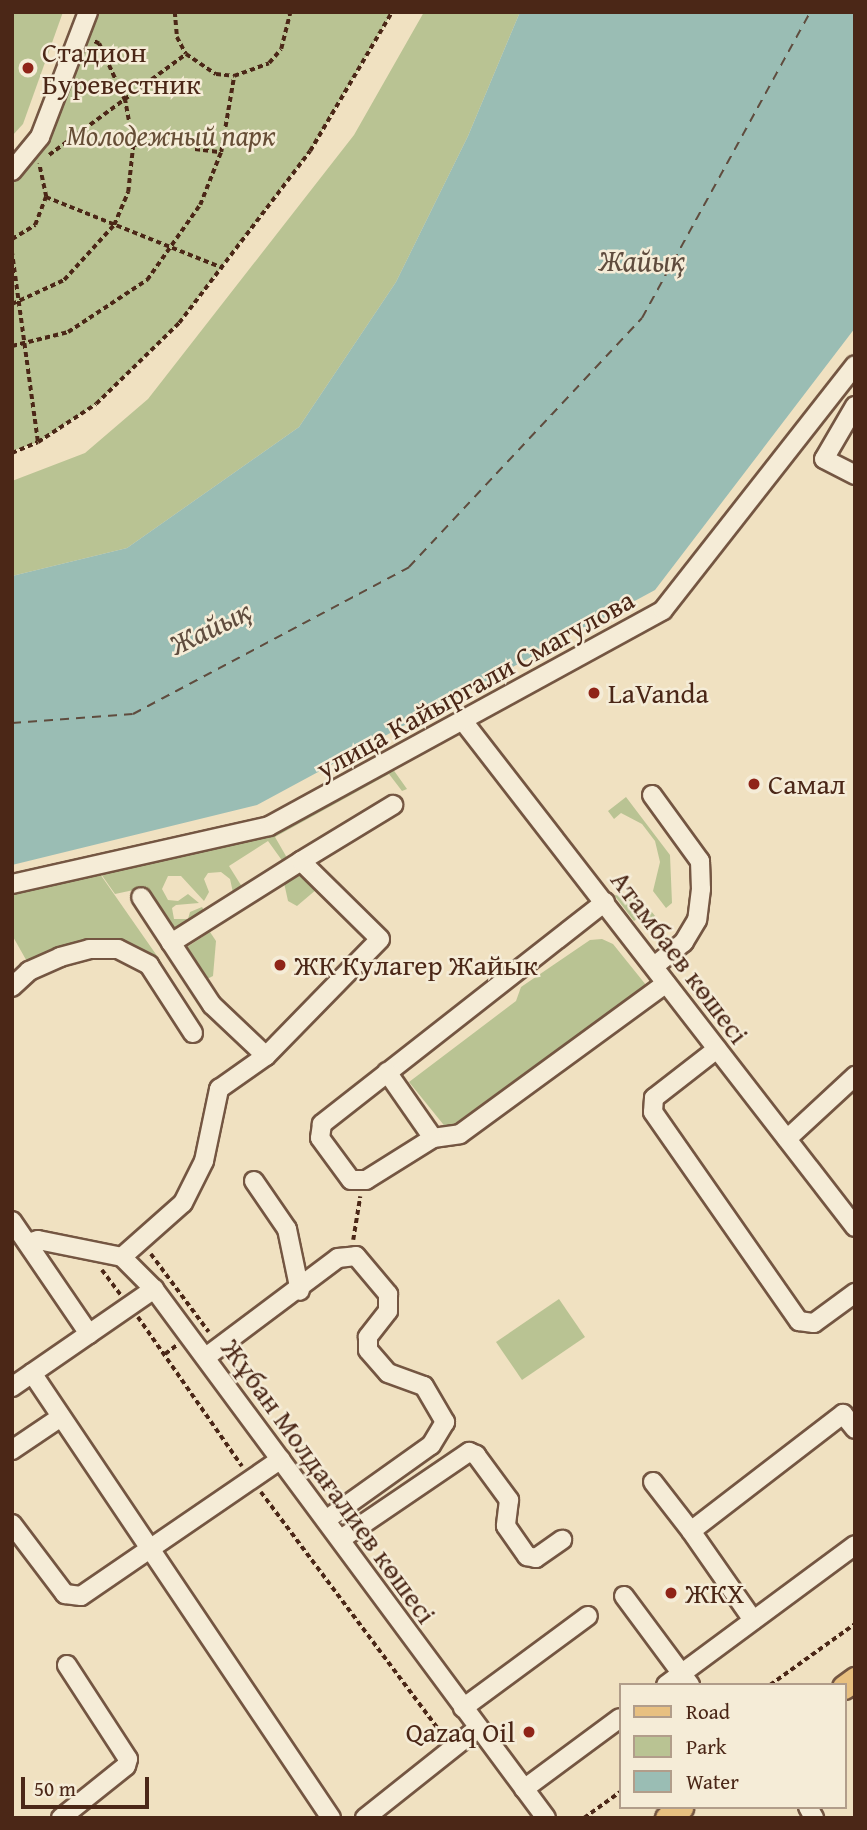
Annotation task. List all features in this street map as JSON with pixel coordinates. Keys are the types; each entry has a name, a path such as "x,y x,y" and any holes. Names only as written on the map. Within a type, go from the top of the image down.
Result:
{"street":[{"path":"12,171 40,137 88,12"},
{"name":"улица Кайыргали Смагулова","path":"12,884 269,826 663,610 855,365"},
{"path":"855,406 824,459 855,475"},
{"name":"Атамбаев көшесі","path":"464,721 855,1227"},
{"path":"652,795 700,861 701,889 697,920 684,942 654,966"},
{"path":"171,943 393,805"},
{"path":"28,1243 38,1240 122,1257 183,1203 204,1161 219,1089 266,1056 380,939 300,861"},
{"path":"141,898 212,1005 266,1056"},
{"path":"605,902 387,1072 319,1130 320,1138 351,1180 358,1182 433,1138 460,1134 666,983"},
{"path":"12,987 29,971 60,957 89,948 118,949 149,965 193,1032"},
{"path":"717,1049 654,1098 653,1112 799,1321 814,1323 855,1293"},
{"path":"387,1072 433,1138"},
{"path":"787,1139 855,1076"},
{"path":"254,1181 287,1229 300,1291"},
{"path":"12,1222 89,1334"},
{"path":"206,1357 300,1291 338,1258 356,1256 388,1294 388,1311 368,1336 368,1350 388,1373 424,1386 445,1422 430,1445 326,1520"},
{"name":"Жұбан Молдағалиев көшесі","path":"122,1257 154,1289 206,1357 546,1818"},
{"path":"12,1387 154,1289"},
{"path":"32,1373 331,1818"},
{"path":"691,1531 843,1414 855,1429"},
{"path":"12,1450 61,1417"},
{"path":"341,1539 468,1452 476,1455 509,1500 506,1525 527,1556 536,1558 562,1540"},
{"path":"12,1524 73,1598 152,1551 281,1459"},
{"path":"653,1482 753,1620"},
{"path":"624,1597 686,1679 753,1620 855,1545"},
{"path":"464,1708 588,1616"},
{"path":"61,1818 126,1766 128,1759 66,1665"},
{"path":"524,1789 618,1719"},
{"path":"365,1818 478,1728"}],"path":[{"path":"175,12 177,37 186,54 216,74 234,76 269,63 289,32 290,12"},
{"path":"12,453 38,442 96,404 179,323 310,151 392,12"},
{"path":"12,304 20,304 64,280 114,225 128,192 133,145 125,101 99,44 79,33"},
{"path":"12,239 35,225 46,197 46,179 38,162 186,54"},
{"path":"12,346 68,332 113,307 147,280 200,205 221,152 234,76"},
{"path":"133,145 149,145"},
{"path":"195,149 221,152"},
{"path":"46,197 114,225 174,245 223,268"},
{"path":"12,251 38,442"},
{"path":"338,1258 358,1235 358,1182"},
{"path":"83,1247 129,1306 251,1480 452,1749"},
{"path":"772,1683 855,1624"},
{"path":"584,1818 618,1793"}],"green space":[{"name":"Стадион Буревестник","path":"12,12 63,12 23,124 12,136"},
{"name":"Молодежный парк","path":"88,12 392,12 310,151 179,323 96,404 38,442 12,451 12,171"},
{"path":"424,12 520,12 468,136 396,282 299,427 127,548 12,576 12,481 85,453 148,399 354,135"},
{"path":"390,765 407,789 402,791 389,774 275,837 290,863 286,866 268,841 229,866 244,890 234,897 230,879 221,872 208,873 204,879 209,892 204,901 181,876 168,876 162,889 168,900 178,901 188,894 199,903 176,905 172,908 174,919 188,919 190,912 202,907 205,912 175,934 143,888 115,894 101,874 277,828"},
{"path":"626,797 670,855 672,903 666,908 653,891 660,862 655,841 642,824 621,813 614,819 608,811"},
{"path":"294,871 317,889 297,906 288,901 283,878"},
{"path":"100,874 162,963 127,943 91,941 29,965 12,935 12,892"},
{"path":"614,895 641,898 655,916 643,925 638,918 634,921"},
{"path":"210,932 216,941 213,976 205,980 184,949"},
{"path":"602,939 613,944 646,985 447,1129 409,1082 516,1001 521,987 590,940"},
{"path":"559,1299 585,1337 522,1380 496,1342"}],"water":[{"name":"Жайық","path":"520,12 855,12 855,328 655,590 257,805 12,865 12,576 127,548 299,427 396,282 468,136"}],"ferry route":[{"path":"12,723 133,714 409,567 642,318 810,12"}],"place":[{"name":"Стадион Буревестник","path":"28,68"},
{"name":"LaVanda","path":"594,693"},
{"name":"Самал","path":"754,784"},
{"name":"ЖК Кулагер Жайык","path":"280,965"},
{"name":"ЖКХ","path":"671,1593"},
{"name":"Qazaq Oil","path":"529,1732"}]}
